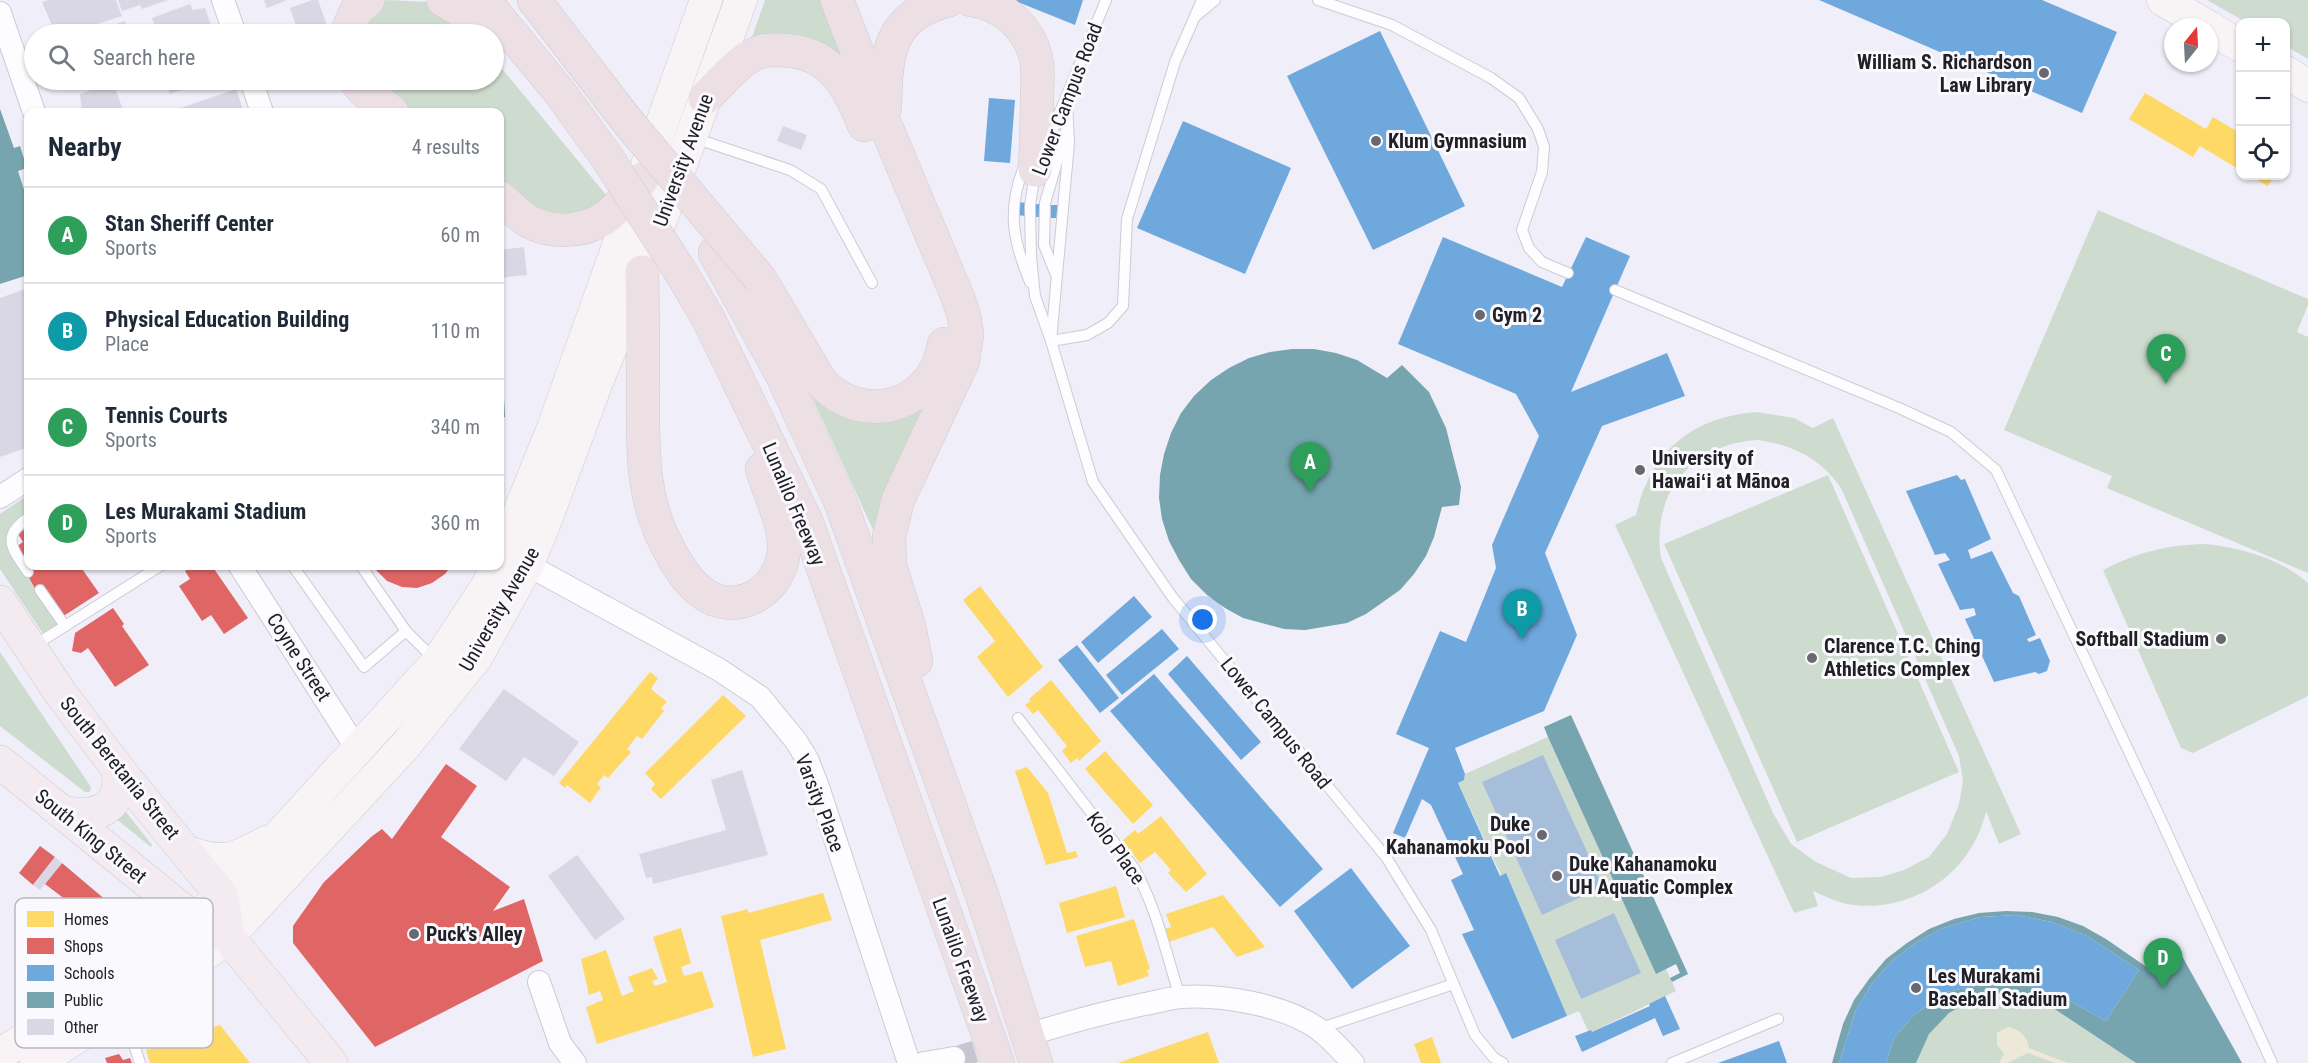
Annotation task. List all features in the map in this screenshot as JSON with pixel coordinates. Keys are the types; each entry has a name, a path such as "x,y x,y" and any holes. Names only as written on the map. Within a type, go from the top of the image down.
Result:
{"highway":[{"path":"351,24 357,11 368,0"},
{"path":"443,0 460,10 475,24"},
{"name":"Lunalilo Freeway","path":"484,0 504,24"},
{"name":"Lunalilo Freeway","path":"534,0 628,122 678,194 715,253 782,375 831,480 982,895 1036,1063"},
{"path":"837,0 885,124 958,298 967,334 963,361 898,500 889,537 890,566 909,626 935,763"},
{"path":"885,124 886,65 894,38 912,17 936,3 949,0"},
{"path":"971,0 991,5 1004,12 1015,21 1032,45 1038,73 1035,170"},
{"name":"Lunalilo Freeway","path":"504,24 561,94 605,167 640,196 708,318 807,523 998,1063"},
{"path":"628,122 760,279 821,382 832,393 847,401 875,407 899,403 920,392 940,364 945,334 942,310 852,96 836,72 823,61 810,55 779,50 762,51 736,68 705,98"},
{"path":"504,55 605,167"},
{"path":"363,90 387,108"},
{"path":"504,201 532,223 550,229 570,230 602,220 640,196"},
{"path":"642,272 644,460 645,480 652,506 660,530 685,577 693,586 709,598 739,602 759,596 773,582 783,561 784,540 753,442 708,318"}],"main road":[{"name":"University Avenue","path":"507,560 553,428 640,196 663,116 706,0"},
{"name":"University Avenue","path":"507,560 597,381 642,272 741,0"},
{"path":"2163,0 2194,18"},
{"path":"2218,32 2236,43"},
{"path":"2290,75 2308,86"},
{"name":"University Avenue","path":"213,904 235,884 437,662 499,570"},
{"name":"University Avenue","path":"213,948 228,937 382,772 476,658 504,570"},
{"name":"South Beretania Street","path":"0,602 60,694 222,896"},
{"path":"357,749 382,772"},
{"name":"South King Street","path":"0,762 168,898"},
{"path":"62,812 88,815 103,809 117,792 118,769"},
{"path":"187,852 215,860 231,858 279,834"},
{"path":"222,896 228,937"},
{"name":"South King Street","path":"213,929 228,937 331,1063"},
{"name":"University Avenue","path":"0,1054 15,1045"},
{"name":"University Avenue","path":"36,1063 68,1048"}],"street":[{"path":"224,0 232,24"},
{"path":"0,13 24,83"},
{"path":"26,90 33,108"},
{"path":"254,90 261,108"},
{"path":"0,498 24,481"},
{"name":"Varsity Place","path":"507,560 652,632 740,683 760,697 796,741 807,759 818,786 909,1063"},
{"name":"Coyne Street","path":"243,570 357,749"},
{"path":"538,982 560,1043 575,1063"},
{"path":"1044,1030 1104,1013 1180,997 1208,998 1256,1004 1295,1016 1318,1029 1353,1063"},
{"path":"924,1063 954,1058"}],"lane":[{"name":"Lower Campus Road","path":"1106,0 1035,170 1030,206 1031,257 1035,296 1052,341 1093,482 1173,598 1386,856 1431,930 1475,1035 1494,1058 1503,1063"},
{"path":"1067,97 1069,143 1052,341 1087,334 1107,323 1123,306 1127,219 1174,62 1202,0"},
{"path":"1194,18 1215,0"},
{"path":"1318,0 1392,25 1491,78 1519,98 1538,129 1544,147 1542,172 1522,230 1529,248 1542,262 1568,273"},
{"path":"1035,296 1022,263 1012,224 1016,185 1042,122 1067,97"},
{"path":"1057,278 1044,245 1045,203 1068,123"},
{"path":"691,137 790,170 821,189 872,283"},
{"path":"1615,290 1888,403 1950,432 1996,470 2161,820 2272,1063"},
{"path":"24,521 15,529 11,542 24,565"},
{"path":"29,649 154,570"},
{"path":"296,570 364,666 406,631"},
{"path":"364,570 406,631 437,662"},
{"path":"40,590 65,626"},
{"name":"Kolo Place","path":"1018,718 1134,868 1146,888 1180,997"},
{"path":"1318,1029 1454,984"},
{"path":"1672,1063 1778,1019"},
{"path":"135,1048 140,1063"}],"green space":[{"path":"387,0 428,2 458,24 362,24 381,2"},
{"path":"765,0 824,0 957,323 875,534 795,361 804,369 887,413 953,328 853,84 749,46"},
{"path":"2207,0 2308,0 2308,59 2290,48 2290,18 2239,18"},
{"path":"504,71 617,208 595,231 504,196 504,108 394,108 374,90 504,90"},
{"path":"2098,210 2308,299 2308,305 2297,332 2308,337 2308,573 2107,488 2112,476 2004,430"},
{"path":"1756,412 1794,418 1813,428 1833,418 2021,834 1999,844 1986,811 1979,834 1953,871 1935,885 1915,896 1894,903 1871,906 1847,904 1813,891 1818,906 1794,913 1615,525 1636,515 1652,473 1663,456 1677,442 1712,421","holes":["1758,440 1794,449 1815,461 1841,488 1959,756 1963,781 1959,804 1947,834 1929,857 1904,870 1881,877 1851,878 1816,862 1791,844 1773,813 1661,558 1660,534 1663,512 1670,493 1681,476 1696,462 1714,451 1734,444"]},
{"name":"Clarence T.C. Ching Athletics Complex","path":"1828,475 1959,772 1797,842 1664,544"},
{"path":"24,498 24,522 12,535 26,574 65,626 46,638 0,569 0,514"},
{"name":"Softball Stadium","path":"2205,544 2233,548 2260,556 2285,567 2308,583 2308,696 2193,753 2181,748 2103,570 2128,558 2152,551"},
{"path":"0,652 91,787 90,792 85,792 0,726"},
{"name":"Duke Kahanamoku UH Aquatic Complex","path":"1548,737 1656,973 1666,969 1676,991 1592,1032 1588,1031 1579,1011 1567,1016 1458,783 1464,780 1465,774"},
{"path":"119,803 152,845 151,847 110,814"},
{"path":"2002,994 2031,997 2044,1002 2136,1063 1916,1063 1928,1036 1944,1017 1971,1001"}],"sand":[{"path":"2008,1027 2022,1034 2029,1048 2068,1063 2055,1063 2028,1053 2007,1063 1999,1063 2004,1054 1997,1045 1997,1033"}],"water":[{"name":"Duke Kahanamoku Pool","path":"1543,755 1603,887 1542,915 1482,782"},
{"path":"1614,913 1641,973 1581,999 1555,940"}],"building: Homes":[{"path":"2145,93 2206,129 2213,117 2236,131 2236,168 2200,146 2193,157 2129,119"},
{"path":"2257,180 2272,180 2268,186"},
{"path":"980,586 1043,667 1008,697 977,657 995,641 963,600"},
{"path":"650,672 658,678 651,689 667,702 661,708 664,711 642,739 637,736 627,749 631,752 608,778 604,775 597,784 601,787 590,803 567,785 565,788 559,783"},
{"path":"1051,680 1101,741 1079,761 1077,758 1071,763 1062,751 1067,746 1038,710 1033,714 1025,705"},
{"path":"723,695 746,716 661,799 651,789 655,784 645,773"},
{"path":"1105,751 1153,805 1133,824 1085,769"},
{"path":"1027,767 1048,793 1067,853 1076,851 1078,857 1046,865 1015,771"},
{"path":"1161,816 1207,874 1186,892 1168,873 1171,870 1155,852 1140,863 1122,841 1135,830 1138,834"},
{"path":"1116,886 1125,917 1067,933 1059,903"},
{"path":"823,893 832,920 760,940 786,1049 753,1057 721,916 748,909 748,913"},
{"path":"1223,895 1265,947 1237,957 1213,927 1169,942 1165,929 1171,927 1166,914"},
{"path":"1134,919 1150,969 1147,970 1149,976 1118,986 1111,961 1085,967 1076,936"},
{"path":"681,928 691,963 681,967 684,976 702,971 714,1007 597,1044 586,1007 603,1000 600,991 589,995 581,959 606,950 622,996 634,991 628,977 652,968 658,979 652,981 655,986 667,982 653,937"},
{"path":"220,1025 250,1063 150,1063 146,1050 152,1048 213,1048 213,1027"},
{"path":"1208,1032 1219,1063 1117,1063"},
{"path":"1432,1037 1441,1063 1421,1063 1414,1044"}],"building: Shops":[{"path":"24,530 24,569 13,549 23,542 18,534"},
{"path":"25,570 83,570 99,593 62,617 37,592"},
{"path":"215,570 248,618 224,634 211,615 202,621 179,586 190,579 185,571"},
{"path":"376,570 448,570 432,583 417,588 402,587 387,581"},
{"path":"113,608 124,624 122,626 149,665 115,687 88,648 81,653 72,651 75,633"},
{"name":"Puck's Alley","path":"446,764 477,786 441,837 510,887 493,911 524,899 543,961 375,1047 293,943 293,926 324,882 371,837 382,829 392,839"},
{"path":"40,846 55,857 33,885 19,873"},
{"path":"62,863 103,898 63,898 45,884"},
{"path":"119,1054 123,1060 130,1058 132,1063 107,1063 105,1058"}],"building: Schools":[{"path":"1013,0 1083,0 1075,25"},
{"name":"William S. Richardson Law Library","path":"1819,0 2042,0 2117,32 2082,113"},
{"name":"Klum Gymnasium","path":"1380,31 1465,206 1373,250 1287,76"},
{"path":"989,98 1015,100 1010,163 984,161"},
{"path":"1183,121 1291,168 1245,274 1137,228"},
{"path":"1019,202 1026,203 1025,216 1018,215"},
{"path":"1035,204 1042,204 1041,217 1035,217"},
{"path":"1051,205 1058,205 1058,218 1051,218"},
{"path":"1443,237 1562,287 1586,237 1630,256 1571,392 1667,353 1685,396 1602,426 1545,553 1577,635 1544,711 1455,748 1465,774 1464,780 1458,783 1500,876 1506,873 1567,1016 1512,1039 1462,934 1474,930 1451,880 1463,874 1431,805 1422,799 1405,838 1393,833 1429,748 1396,734 1440,631 1466,642 1496,568 1492,545 1539,436 1516,394 1398,344"},
{"path":"1957,475 1961,480 1965,479 1991,539 1968,550 1971,559 1992,551 2013,593 2019,596 2036,635 2027,639 2029,642 2040,638 2050,661 2047,671 1994,682 1965,619 1976,615 1974,608 1960,610 1938,564 1950,560 1945,553 1935,555 1906,491"},
{"path":"1134,596 1152,617 1098,663 1081,642"},
{"path":"1162,629 1179,649 1122,695 1106,675"},
{"path":"1077,645 1119,698 1100,713 1058,660"},
{"path":"1187,656 1261,742 1241,760 1168,674"},
{"path":"1154,674 1323,869 1280,907 1110,711"},
{"path":"1351,868 1410,946 1352,989 1294,911"},
{"name":"Les Murakami Baseball Stadium","path":"2017,915 2052,922 2087,936 2139,970 2106,1021 2068,1000 2025,985 1989,983 1947,992 1914,1015 1894,1038 1886,1063 1839,1063 1855,1012 1872,983 1894,959 1917,942 1943,928 1980,917"},
{"path":"1665,996 1680,1029 1663,1036 1655,1018 1582,1052 1575,1036 1591,1030 1592,1032 1650,1006 1649,1004"},
{"path":"1779,1041 1787,1063 1718,1063"}],"building: Public":[{"path":"0,109 14,148 20,146 24,159 24,169 18,171 24,190 24,276 0,284"},
{"path":"1292,349 1314,349 1336,353 1357,360 1387,378 1402,365 1429,392 1446,428 1461,487 1459,505 1442,507 1426,556 1400,590 1366,614 1347,623 1305,630 1284,629 1243,618 1207,595 1191,579 1169,541 1162,519 1159,498 1160,475 1171,433 1181,413 1194,396 1211,380 1249,358"},
{"name":"Duke Kahanamoku UH Aquatic Complex","path":"1571,715 1688,974 1672,982 1670,978 1680,973 1676,964 1656,974 1544,727"},
{"path":"2032,912 2058,917 2083,926 2151,970 2158,957 2178,949 2242,1063 2136,1063 2044,1002 2031,997 2002,994 1974,999 1949,1013 1929,1034 1916,1063 1886,1063 1894,1038 1914,1015 1947,992 1989,983 2025,985 2068,1000 2106,1021 2139,970 2087,936 2052,922 2017,915 1980,917 1943,928 1917,942 1894,959 1872,983 1855,1012 1839,1063 1832,1063 1843,1024 1854,1000 1886,959 1929,929 1954,919 1979,913"}],"building: Other":[{"path":"49,0 116,0 122,16 98,24 51,24 42,2"},
{"path":"118,0 168,0 142,9 140,5 122,11"},
{"path":"264,0 287,0 267,8"},
{"path":"318,0 326,24 296,24 290,8"},
{"path":"190,4 193,10 205,8 211,24 154,24 152,18"},
{"path":"91,90 116,90 122,108 82,108 80,94"},
{"path":"168,90 181,90 170,94"},
{"path":"236,90 243,108 181,108"},
{"path":"783,126 807,135 801,150 777,141"},
{"path":"524,247 527,275 504,278 504,250"},
{"path":"24,289 24,448 0,457 0,298"},
{"path":"504,689 579,742 554,776 524,757 506,781 459,749"},
{"path":"742,770 768,855 653,884 652,877 646,878 639,854 726,830 711,780"},
{"path":"577,855 625,919 595,940 548,876"},
{"path":"55,857 62,863 40,890 33,885"}],"tunnel":[{"path":"954,1058 1039,1032"}],"place":[{"name":"William S. Richardson Law Library","path":"2044,73"},
{"name":"Klum Gymnasium","path":"1376,141"},
{"name":"Gym 2","path":"1480,315"},
{"name":"Tennis Courts","path":"2166,384"},
{"name":"University of Hawaiʻi at Mānoa","path":"1640,470"},
{"name":"Stan Sheriff Center","path":"1310,492"},
{"name":"Physical Education Building","path":"1522,639"},
{"name":"Softball Stadium","path":"2221,639"},
{"name":"Clarence T.C. Ching Athletics Complex","path":"1812,658"},
{"name":"Duke Kahanamoku Pool","path":"1542,835"},
{"name":"Duke Kahanamoku UH Aquatic Complex","path":"1557,876"},
{"name":"Puck's Alley","path":"414,934"},
{"name":"Les Murakami Baseball Stadium","path":"1916,988"},
{"name":"Les Murakami Stadium","path":"2163,988"}]}
